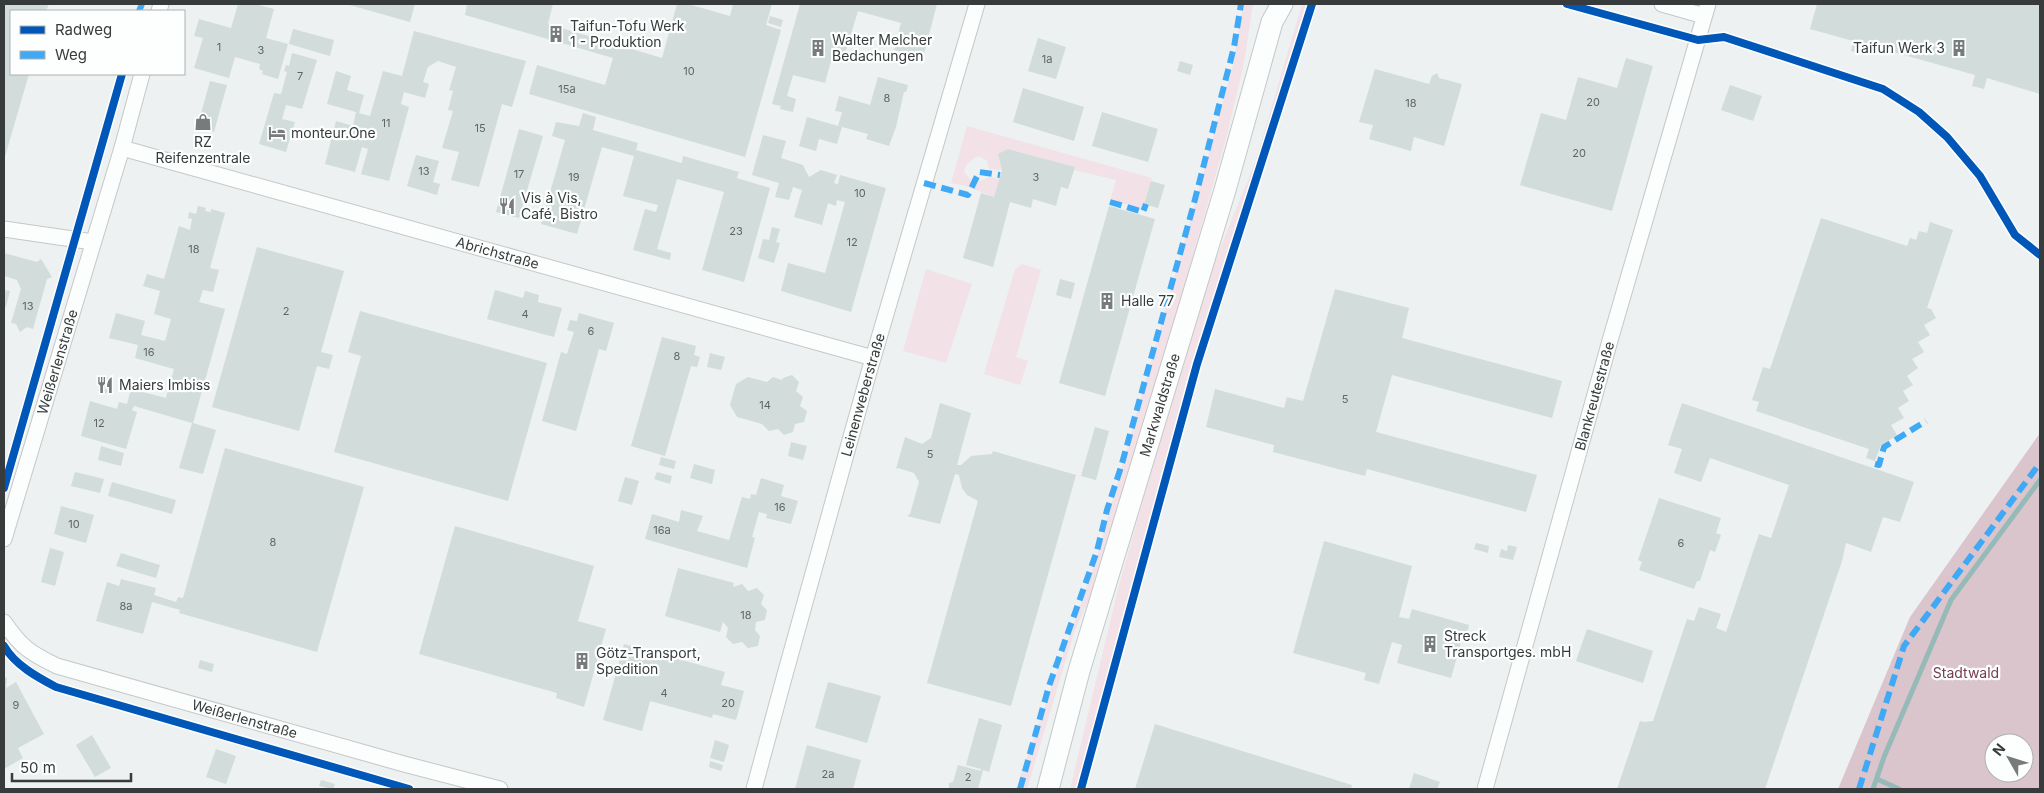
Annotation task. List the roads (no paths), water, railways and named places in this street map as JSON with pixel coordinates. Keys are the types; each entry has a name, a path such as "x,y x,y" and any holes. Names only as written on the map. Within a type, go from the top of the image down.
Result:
{"main road":[{"name":"Markwaldstraße","path":"1048,789 1079,670 1225,190 1275,10"}],"street":[{"name":"Leinenweberstraße","path":"754,789 873,358 978,4"},
{"path":"1662,4 1706,10"},
{"name":"Blankreutestraße","path":"1484,789 1611,337 1706,10"},
{"name":"Weißerlenstraße","path":"4,539 122,148 142,75"},
{"name":"Abrichstraße","path":"122,148 873,358"},
{"path":"4,229 93,242"},
{"name":"Weißerlenstraße","path":"4,622 22,646 34,655 57,666 404,764 500,789"}],"waterway":[{"path":"1873,789 1884,757 1951,600 2040,480"},
{"path":"1877,779 1899,789"}],"place":[{"name":"Taifun-Tofu Werk 1 - Produktion","path":"556,34"},
{"name":"Walter Melcher Bedachungen","path":"818,48"},
{"name":"Taifun Werk 3","path":"1959,48"},
{"name":"RZ Reifenzentrale","path":"203,122"},
{"name":"monteur.One","path":"277,133"},
{"name":"Vis à Vis, Café, Bistro","path":"507,206"},
{"name":"Halle 77","path":"1107,301"},
{"name":"Maiers Imbiss","path":"105,385"},
{"name":"Streck Transportges. mbH","path":"1430,644"},
{"name":"Götz-Transport, Spedition","path":"582,661"}],"park label":[{"name":"Stadtwald","path":"1966,673"}]}
